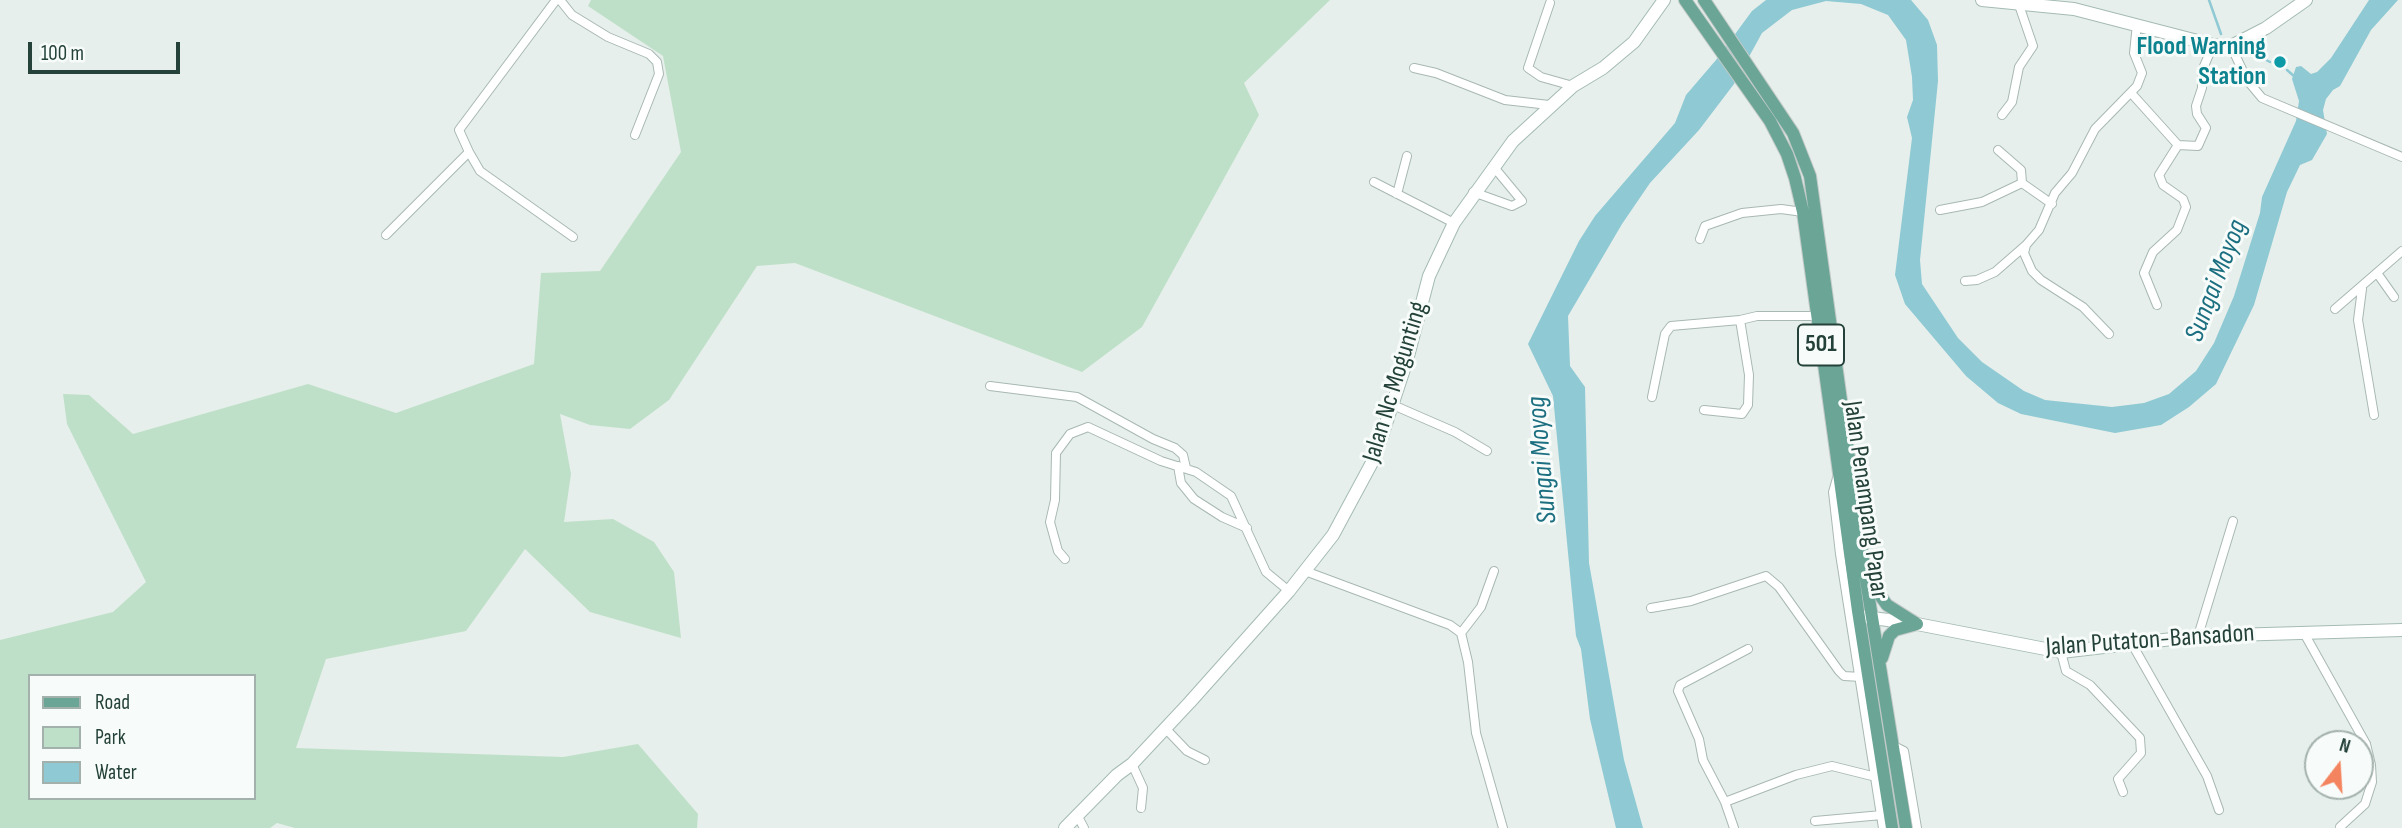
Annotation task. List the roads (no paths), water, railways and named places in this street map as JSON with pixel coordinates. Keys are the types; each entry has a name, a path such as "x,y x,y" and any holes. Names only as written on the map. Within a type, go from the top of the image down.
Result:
{"main road":[{"name":"Jalan Penampang Papar","path":"1685,0 1747,85 1787,154 1803,212 1858,616 1892,828"},
{"name":"Jalan Penampang Papar","path":"1703,0 1793,133 1810,176 1865,573 1906,828"},
{"path":"1865,573 1887,605 1917,624"},
{"path":"1881,665 1889,636 1895,630 1917,624"}],"street":[{"path":"573,237 480,171 458,130 558,0 572,15 608,37 649,54 657,62 659,74 635,135"},
{"name":"Jalan Nc Mogunting","path":"1065,828 1132,764 1289,592 1333,534 1367,474 1393,405 1429,276 1454,223 1493,166 1549,105 1573,86 1603,68 1634,42 1664,0"},
{"path":"1982,0 2019,5 2057,3 2213,45 2231,46 2266,28 2306,0"},
{"path":"1550,3 1528,68 1541,77 1573,86"},
{"path":"2002,115 2012,102 2019,67 2033,46 2019,5"},
{"path":"1965,281 1977,280 1995,271 2026,245 2039,230 2055,194 2073,173 2101,120 2132,94 2142,73 2134,53 2137,24"},
{"path":"2132,94 2178,145 2198,146 2206,128 2196,111 2202,88 2202,71 2213,45"},
{"path":"2231,46 2253,89 2290,111 2402,157"},
{"path":"1414,68 1436,73 1505,100 1549,105"},
{"path":"2157,305 2144,273 2153,251 2177,230 2186,207 2183,199 2163,185 2159,175 2178,145"},
{"path":"1998,150 2021,170 2022,183"},
{"path":"386,235 469,152"},
{"path":"1397,194 1407,156"},
{"path":"1474,192 1512,206 1522,201 1493,166"},
{"path":"1374,182 1454,223"},
{"path":"2022,183 2052,204"},
{"path":"1940,210 1982,202 2022,183"},
{"path":"1700,239 1705,226 1742,213 1781,209 1803,212"},
{"path":"2026,245 2025,257 2032,271 2051,289 2083,307 2109,334"},
{"path":"2335,309 2362,289 2402,251"},
{"path":"2377,273 2394,297"},
{"path":"2362,289 2358,320 2374,415"},
{"path":"1652,397 1665,334 1671,326 1757,316 1817,316"},
{"path":"1704,410 1742,414 1748,405 1749,375 1740,320"},
{"path":"990,386 1077,397 1153,439 1175,448 1183,455 1181,483 1194,499 1222,517 1247,528"},
{"path":"1393,405 1455,432 1487,451"},
{"path":"1065,559 1058,551 1050,522 1055,500 1056,453 1070,434 1088,426 1182,467 1231,496 1266,572 1289,592"},
{"path":"1838,473 1833,492 1836,519 1883,828"},
{"path":"2198,636 2234,521"},
{"path":"1305,571 1450,625 1461,633 1468,662 1476,733 1503,828"},
{"path":"1461,633 1481,607 1494,571"},
{"path":"1651,608 1691,601 1766,576 1779,587 1839,671 1844,676 1861,677"},
{"name":"Jalan Putaton-Bansadon","path":"1858,616 1917,624 2061,652 2198,636 2402,630"},
{"path":"2304,633 2366,744 2371,765 2372,782 2365,804 2340,827"},
{"path":"2132,644 2207,776 2219,810"},
{"path":"1734,828 1725,803 1703,760 1699,739 1678,691 1680,685 1748,649"},
{"path":"2061,652 2066,671 2090,685 2140,738 2141,753 2118,779 2123,792"},
{"path":"1165,728 1187,751 1205,760"},
{"path":"1894,746 1903,751 1917,828"},
{"path":"1132,764 1143,788 1141,808"},
{"path":"1725,803 1796,775 1832,766 1876,776"},
{"path":"1077,815 1084,828"},
{"path":"1815,821 1882,815"}],"water":[{"path":"1766,0 1911,0 1928,20 1937,45 1938,81 1920,260 1922,284 1958,338 1982,362 2024,391 2045,400 2112,407 2144,403 2169,394 2196,371 2214,343 2234,296 2260,213 2262,197 2296,121 2299,101 2292,79 2296,67 2301,66 2311,74 2317,72 2331,58 2369,0 2398,0 2371,30 2340,86 2326,99 2323,110 2327,134 2312,160 2300,165 2287,192 2254,305 2216,384 2189,407 2161,425 2115,433 2021,414 1998,403 1966,376 1905,304 1895,275 1912,138 1907,117 1913,100 1912,77 1906,40 1888,15 1861,4 1826,1 1792,10 1762,33 1734,84 1699,130 1650,183 1622,224 1568,316 1570,366 1585,387 1589,563 1624,760 1643,828 1616,828 1590,719 1581,649 1576,636 1553,396 1528,344 1579,241 1595,216 1675,123 1686,95 1752,11"}],"waterway":[{"path":"2209,0 2221,34"},
{"path":"2247,50 2270,62"},
{"path":"2287,70 2295,77"}],"place":[{"name":"Flood Warning Station","path":"2280,62"}],"water label":[{"name":"Sungai Moyog","path":"2217,281"},
{"name":"Sungai Moyog","path":"1543,460"}]}
